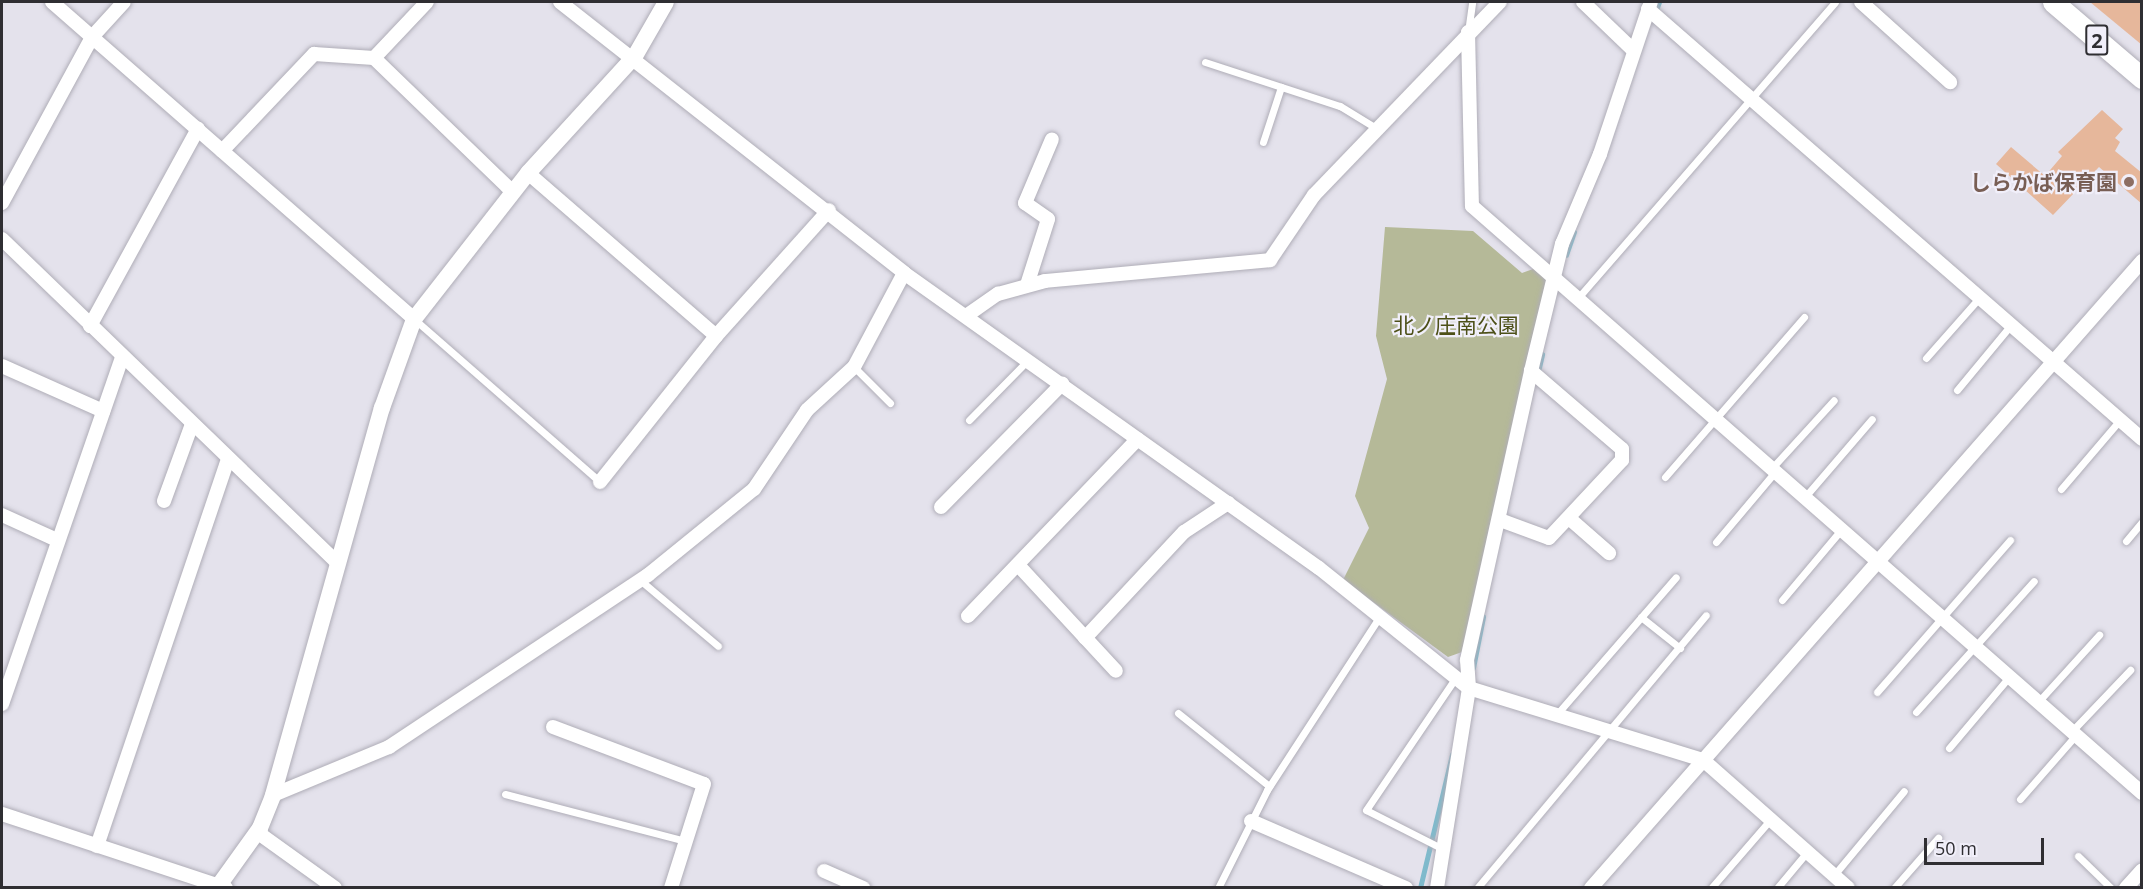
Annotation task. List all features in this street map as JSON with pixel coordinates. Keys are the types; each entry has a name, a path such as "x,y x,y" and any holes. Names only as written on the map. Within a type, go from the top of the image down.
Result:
{"main road":[{"name":"2","path":"2053,2 2142,78"}],"street":[{"path":"52,2 414,319"},
{"path":"2,203 92,37 124,2"},
{"path":"374,58 427,2"},
{"path":"560,2 635,56 829,210 903,273 1228,503 1380,616 1469,687 1704,760 1848,888"},
{"path":"2,814 154,868 221,886 257,832 273,795 336,562 414,319 528,173 635,56 666,2"},
{"path":"966,316 998,294 1027,285 1130,270 1270,260 1314,195 1379,130 1468,32 1500,2"},
{"path":"1583,2 1633,50"},
{"path":"1861,2 1950,82"},
{"path":"1440,886 1469,687 1467,660 1531,371 1562,244 1649,5 2142,439"},
{"path":"1468,32 1472,206 2141,792"},
{"path":"222,151 314,54 374,58 513,192"},
{"path":"90,326 198,129"},
{"path":"1027,285 1048,219 1025,203 1052,139"},
{"path":"528,173 716,336"},
{"path":"600,482 716,336 829,210"},
{"path":"2,239 336,562"},
{"path":"1592,888 2142,261"},
{"path":"273,795 389,747 640,580 754,489 807,410 854,367 903,273"},
{"path":"2,704 7,668 57,540 122,357"},
{"path":"2,366 103,411"},
{"path":"1500,519 1550,538 1570,519 1622,460 1622,449 1531,371"},
{"path":"941,507 1062,384"},
{"path":"164,501 192,424"},
{"path":"968,616 1138,439"},
{"path":"97,846 228,460"},
{"path":"1085,638 1184,532 1228,503"},
{"path":"2,515 57,540"},
{"path":"1570,519 1609,553"},
{"path":"1018,565 1116,671"},
{"path":"554,727 704,784 671,888"},
{"path":"1251,821 1406,888"},
{"path":"257,832 334,888"},
{"path":"2126,888 2142,870"},
{"path":"824,871 863,888"}],"lane":[{"path":"1468,32 1472,2"},
{"path":"1577,299 1835,2"},
{"path":"1205,62 1340,106 1379,130"},
{"path":"1263,142 1281,87"},
{"path":"1926,358 1980,297"},
{"path":"1665,477 1804,317"},
{"path":"414,319 600,482"},
{"path":"1957,390 2011,325"},
{"path":"969,420 1028,360"},
{"path":"854,367 890,403"},
{"path":"1716,542 1773,470 1834,400"},
{"path":"1804,498 1872,419"},
{"path":"2061,489 2120,420"},
{"path":"2126,541 2142,522"},
{"path":"1782,600 1840,530"},
{"path":"1877,692 2010,540"},
{"path":"1557,714 1676,577"},
{"path":"640,580 718,646"},
{"path":"1916,712 2034,581"},
{"path":"1477,888 1613,730 1706,615"},
{"path":"1218,888 1269,786 1380,616"},
{"path":"1641,617 1680,648"},
{"path":"2038,702 2099,635"},
{"path":"2020,799 2073,734 2130,670"},
{"path":"1445,850 1366,810 1457,676"},
{"path":"1949,747 2009,677"},
{"path":"1178,713 1269,786"},
{"path":"1834,875 1904,791"},
{"path":"505,794 686,841"},
{"path":"1712,887 1771,819"},
{"path":"1894,888 1938,838"},
{"path":"1777,888 1808,852"},
{"path":"2078,856 2112,888"}],"green space":[{"name":"北ノ庄南公園","path":"1385,227 1473,231 1522,273 1536,268 1547,281 1462,652 1448,657 1343,580 1369,528 1355,496 1387,379 1376,336"}],"building":[{"path":"2090,2 2142,2 2142,45"},
{"path":"2102,110 2123,129 2115,138 2120,142 2115,151 2142,173 2142,204 2099,167 2053,215 1996,164 2011,147 2045,176 2062,156 2058,152"}],"waterway":[{"path":"1655,13 1659,2"},
{"path":"1566,255 1574,232"},
{"path":"1538,372 1542,354"},
{"path":"1473,668 1483,617"},
{"path":"1420,888 1452,755"}],"place":[{"name":"しらかば保育園","path":"2129,182"}]}
